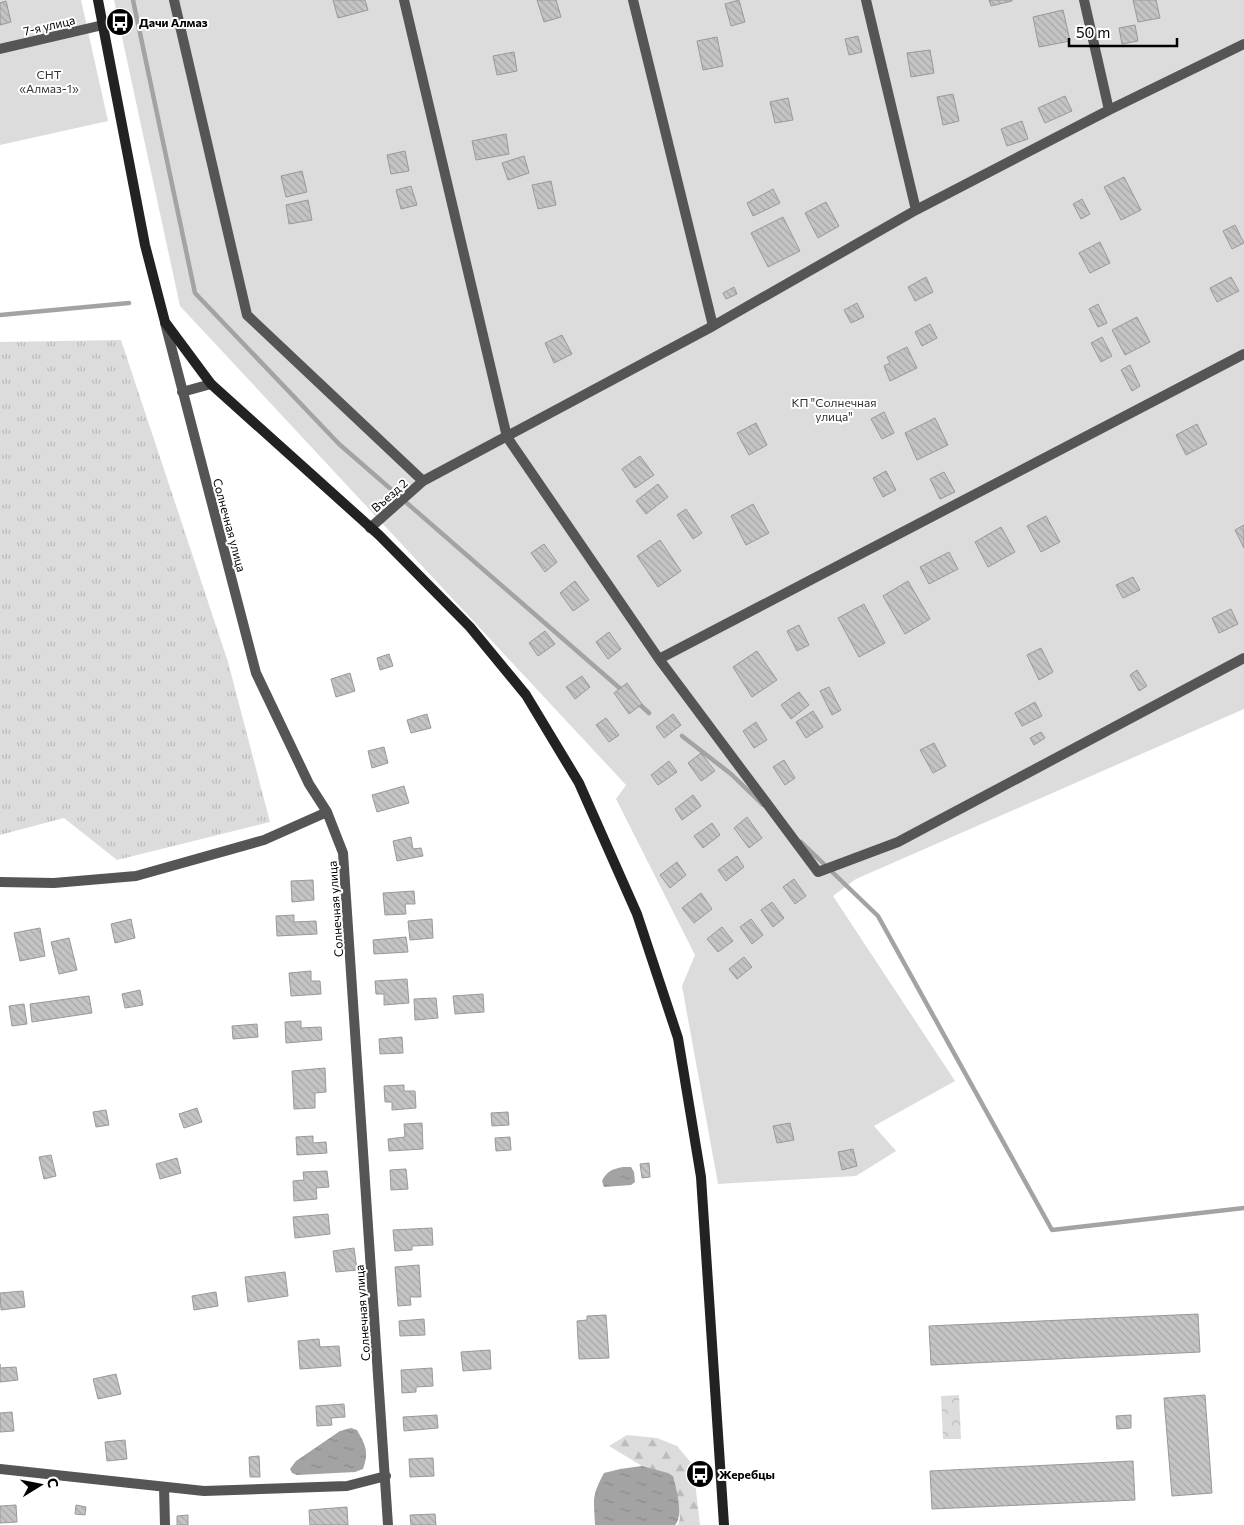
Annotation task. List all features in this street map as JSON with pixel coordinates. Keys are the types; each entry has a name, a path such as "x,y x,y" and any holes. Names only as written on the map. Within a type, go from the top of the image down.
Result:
{"main road":[{"path":"98,0 145,244 165,322 210,384 370,528 470,627 526,695 579,783 636,914 678,1038 701,1177 724,1525"}],"street":[{"path":"174,0 247,315 424,481"},
{"path":"404,0 507,437 659,659 818,872 898,842 1244,658"},
{"path":"633,0 713,326"},
{"path":"866,0 916,210"},
{"path":"1084,0 1109,110"},
{"name":"7-я улица","path":"0,49 103,25"},
{"name":"Въезд 2","path":"370,528 424,481 713,326 916,210 1109,110 1244,44"},
{"name":"Солнечная улица","path":"165,322 256,673 309,784 327,812 343,853 388,1525"},
{"path":"659,659 1244,354"},
{"path":"182,392 210,384"},
{"path":"0,882 54,883 136,876 264,840 327,812"},
{"path":"0,1469 204,1492 347,1486 386,1476"},
{"path":"164,1487 165,1525"}],"green space":[{"name":"СНТ «Алмаз-1»","path":"0,0 81,0 108,121 0,145"},
{"name":"КП \"Солнечная улица\"","path":"114,0 1244,0 1244,709 856,879 833,896 955,1081 874,1126 896,1151 856,1176 718,1184 682,986 695,955 616,799 626,785 180,306"},
{"path":"121,340 228,662 270,822 117,860 64,818 0,835 0,342"},
{"path":"959,1395 961,1439 943,1439 941,1396"},
{"path":"627,1435 657,1438 677,1446 693,1465 700,1525 678,1525 680,1518 673,1476 642,1466 609,1446"}],"water":[{"path":"631,1167 634,1172 635,1182 631,1185 604,1187 602,1181 606,1175 613,1170"},
{"path":"351,1428 357,1430 364,1445 366,1458 363,1469 355,1472 297,1475 292,1473 290,1469 296,1461 340,1431"},
{"path":"642,1466 673,1476 679,1509 678,1521 675,1525 595,1525 594,1498 604,1473"}],"building":[{"path":"333,0 365,0 368,10 338,18"},
{"path":"537,0 556,0 561,17 544,22"},
{"path":"739,0 745,22 731,26 725,4"},
{"path":"989,0 1012,0 1012,1 991,6"},
{"path":"1133,0 1156,0 1160,18 1138,22"},
{"path":"6,1 11,22 0,25 0,3"},
{"path":"1063,10 1070,41 1039,47 1033,17"},
{"path":"1135,25 1138,41 1122,44 1119,28"},
{"path":"858,36 862,52 849,55 845,39"},
{"path":"717,37 723,66 703,70 697,41"},
{"path":"930,50 934,73 911,77 907,53"},
{"path":"514,52 517,71 497,75 493,56"},
{"path":"953,94 959,121 943,125 937,97"},
{"path":"1065,96 1072,111 1045,123 1038,108"},
{"path":"788,98 793,120 775,123 770,102"},
{"path":"1022,121 1028,139 1007,146 1001,129"},
{"path":"506,134 509,154 476,160 472,141"},
{"path":"405,151 409,171 391,174 387,155"},
{"path":"524,156 529,173 508,180 502,163"},
{"path":"302,171 307,192 286,197 281,176"},
{"path":"1124,177 1141,210 1121,220 1104,187"},
{"path":"551,181 556,205 538,209 532,185"},
{"path":"411,186 417,205 401,209 396,190"},
{"path":"773,189 780,203 753,216 747,203"},
{"path":"1082,199 1090,214 1081,219 1073,204"},
{"path":"308,200 312,220 289,224 286,205"},
{"path":"826,202 839,226 818,238 805,213"},
{"path":"783,217 800,251 768,267 751,233"},
{"path":"1235,225 1244,243 1232,249 1223,231"},
{"path":"1100,242 1110,263 1090,273 1079,253"},
{"path":"926,277 933,292 915,301 908,287"},
{"path":"1231,277 1239,291 1217,302 1210,288"},
{"path":"734,287 737,294 726,299 723,293"},
{"path":"857,303 864,317 851,323 844,310"},
{"path":"1098,304 1107,323 1098,327 1089,309"},
{"path":"1137,317 1150,342 1125,355 1112,330"},
{"path":"930,324 937,338 922,346 915,332"},
{"path":"562,335 572,354 554,363 545,343"},
{"path":"1102,337 1112,356 1101,362 1091,343"},
{"path":"907,347 917,368 890,381 884,366 890,363 887,357"},
{"path":"1130,365 1140,386 1132,391 1121,370"},
{"path":"884,412 894,433 882,439 871,419"},
{"path":"935,418 948,445 917,460 905,433"},
{"path":"756,423 767,445 749,455 737,433"},
{"path":"1197,424 1207,444 1186,455 1176,435"},
{"path":"640,456 654,475 635,488 622,469"},
{"path":"886,471 896,490 883,497 873,478"},
{"path":"944,472 955,492 940,499 930,479"},
{"path":"658,484 668,497 646,514 636,501"},
{"path":"753,504 769,533 746,545 731,516"},
{"path":"686,509 702,533 693,539 677,515"},
{"path":"1046,516 1060,542 1041,552 1027,526"},
{"path":"1244,525 1244,548 1235,530"},
{"path":"1001,527 1015,552 988,567 975,542"},
{"path":"660,540 681,571 658,587 637,556"},
{"path":"544,544 557,562 545,572 531,553"},
{"path":"949,552 958,569 929,584 920,567"},
{"path":"1133,577 1140,590 1123,598 1116,585"},
{"path":"575,581 589,600 573,611 560,593"},
{"path":"908,581 930,619 905,634 883,596"},
{"path":"864,604 885,643 859,657 838,618"},
{"path":"1231,609 1238,624 1219,633 1212,618"},
{"path":"799,625 809,645 797,651 787,631"},
{"path":"545,631 555,644 538,656 529,643"},
{"path":"609,632 621,649 608,659 596,642"},
{"path":"1041,648 1053,672 1039,680 1027,655"},
{"path":"757,651 777,680 752,697 733,667"},
{"path":"389,654 393,666 380,670 377,658"},
{"path":"1137,670 1147,686 1139,691 1130,675"},
{"path":"350,673 355,691 336,697 331,679"},
{"path":"582,676 590,687 575,699 566,687"},
{"path":"627,683 642,704 629,714 614,693"},
{"path":"829,687 841,710 832,715 820,691"},
{"path":"799,692 809,705 791,719 781,705"},
{"path":"1035,702 1042,716 1022,726 1015,713"},
{"path":"813,711 823,727 806,738 796,722"},
{"path":"427,714 431,728 411,733 407,720"},
{"path":"673,714 681,725 664,738 656,727"},
{"path":"606,718 619,735 609,742 596,725"},
{"path":"756,722 767,740 754,748 743,731"},
{"path":"1041,732 1045,738 1034,745 1030,738"},
{"path":"934,743 946,766 933,773 920,750"},
{"path":"384,747 388,763 372,768 368,751"},
{"path":"701,753 715,771 701,781 688,763"},
{"path":"784,760 795,778 785,785 773,767"},
{"path":"669,761 677,772 658,785 651,775"},
{"path":"404,786 409,803 377,812 372,795"},
{"path":"693,795 701,806 682,820 675,809"},
{"path":"747,817 762,838 749,848 734,828"},
{"path":"712,823 720,835 703,848 694,836"},
{"path":"411,837 413,849 421,848 423,856 397,861 393,841"},
{"path":"737,856 744,867 726,881 718,870"},
{"path":"677,862 686,875 670,888 660,875"},
{"path":"794,879 806,896 795,904 783,887"},
{"path":"313,880 314,900 292,902 291,881"},
{"path":"414,891 415,904 405,904 406,914 385,915 383,893"},
{"path":"701,893 712,909 694,923 682,908"},
{"path":"772,902 784,918 773,927 761,910"},
{"path":"294,915 294,922 316,921 317,934 277,936 276,916"},
{"path":"131,919 135,938 115,943 111,924"},
{"path":"432,919 433,938 410,940 408,921"},
{"path":"751,919 763,935 752,944 740,927"},
{"path":"722,927 733,941 718,952 707,939"},
{"path":"40,928 45,956 20,961 14,933"},
{"path":"406,937 408,952 374,954 373,940"},
{"path":"69,938 77,970 59,974 51,942"},
{"path":"744,957 752,967 737,979 729,969"},
{"path":"311,971 311,981 320,981 321,994 291,996 289,973"},
{"path":"407,979 409,1003 384,1005 384,994 376,994 375,981"},
{"path":"140,990 143,1005 125,1008 122,994"},
{"path":"483,994 484,1012 455,1014 453,996"},
{"path":"89,996 92,1013 32,1022 30,1004"},
{"path":"436,998 438,1018 415,1020 414,999"},
{"path":"24,1004 27,1024 12,1026 9,1006"},
{"path":"301,1021 301,1028 321,1027 322,1040 286,1043 285,1022"},
{"path":"257,1024 258,1037 233,1039 232,1026"},
{"path":"402,1037 403,1053 380,1054 379,1039"},
{"path":"325,1068 326,1092 315,1093 315,1108 294,1109 292,1071"},
{"path":"404,1085 404,1091 415,1091 416,1108 392,1110 392,1102 385,1102 384,1086"},
{"path":"197,1108 202,1122 184,1128 179,1114"},
{"path":"106,1110 109,1125 96,1127 93,1112"},
{"path":"508,1112 509,1125 492,1126 491,1113"},
{"path":"422,1123 423,1149 389,1151 388,1139 405,1137 404,1124"},
{"path":"790,1123 794,1140 777,1143 773,1126"},
{"path":"313,1136 313,1143 326,1142 327,1153 297,1155 296,1137"},
{"path":"510,1137 511,1150 496,1151 495,1138"},
{"path":"853,1149 857,1166 842,1170 838,1152"},
{"path":"51,1155 56,1176 44,1179 39,1157"},
{"path":"177,1158 181,1173 160,1179 156,1164"},
{"path":"649,1163 650,1177 642,1178 640,1164"},
{"path":"406,1169 408,1189 391,1190 390,1170"},
{"path":"327,1171 329,1187 316,1188 317,1199 294,1201 293,1181 304,1180 303,1172"},
{"path":"328,1214 330,1234 295,1238 293,1217"},
{"path":"432,1228 433,1245 412,1246 412,1250 395,1251 393,1230"},
{"path":"354,1248 357,1270 336,1272 333,1251"},
{"path":"419,1265 421,1297 410,1297 411,1305 398,1306 395,1267"},
{"path":"285,1272 288,1296 248,1302 245,1277"},
{"path":"23,1291 25,1307 1,1310 0,1293"},
{"path":"216,1292 218,1306 194,1310 192,1296"},
{"path":"1198,1314 1200,1352 931,1365 929,1326"},
{"path":"606,1315 609,1358 579,1359 577,1321 587,1320 587,1316"},
{"path":"424,1319 425,1335 400,1336 399,1321"},
{"path":"319,1339 320,1347 339,1346 341,1366 300,1369 298,1341"},
{"path":"490,1350 491,1369 463,1371 461,1352"},
{"path":"16,1367 18,1380 0,1382 0,1368"},
{"path":"432,1368 433,1386 416,1387 416,1392 402,1393 401,1370"},
{"path":"116,1374 121,1394 98,1399 93,1379"},
{"path":"1205,1395 1212,1493 1172,1496 1164,1398"},
{"path":"344,1404 345,1417 331,1418 332,1425 317,1426 316,1406"},
{"path":"12,1412 14,1431 0,1432 0,1413"},
{"path":"437,1415 438,1428 404,1431 403,1417"},
{"path":"1131,1415 1131,1428 1117,1429 1116,1416"},
{"path":"125,1440 127,1459 107,1461 105,1442"},
{"path":"259,1456 260,1477 250,1477 249,1457"},
{"path":"433,1458 434,1476 410,1477 409,1459"},
{"path":"1133,1461 1135,1500 932,1509 930,1471"},
{"path":"16,1505 17,1522 0,1523 0,1506"},
{"path":"76,1505 86,1507 85,1515 75,1514"},
{"path":"347,1507 348,1525 310,1525 309,1510"},
{"path":"435,1514 436,1525 411,1525 410,1515"},
{"path":"188,1515 188,1525 177,1525 177,1516"}],"waterway":[{"path":"133,0 195,293 339,444 623,691"},
{"path":"0,315 129,303"},
{"path":"637,702 649,713"},
{"path":"682,736 731,774 763,805"},
{"path":"801,842 878,916 1052,1230 1244,1208"}],"place":[{"name":"Дачи Алмаз","path":"120,22"},
{"name":"Жеребцы","path":"700,1474"}]}
